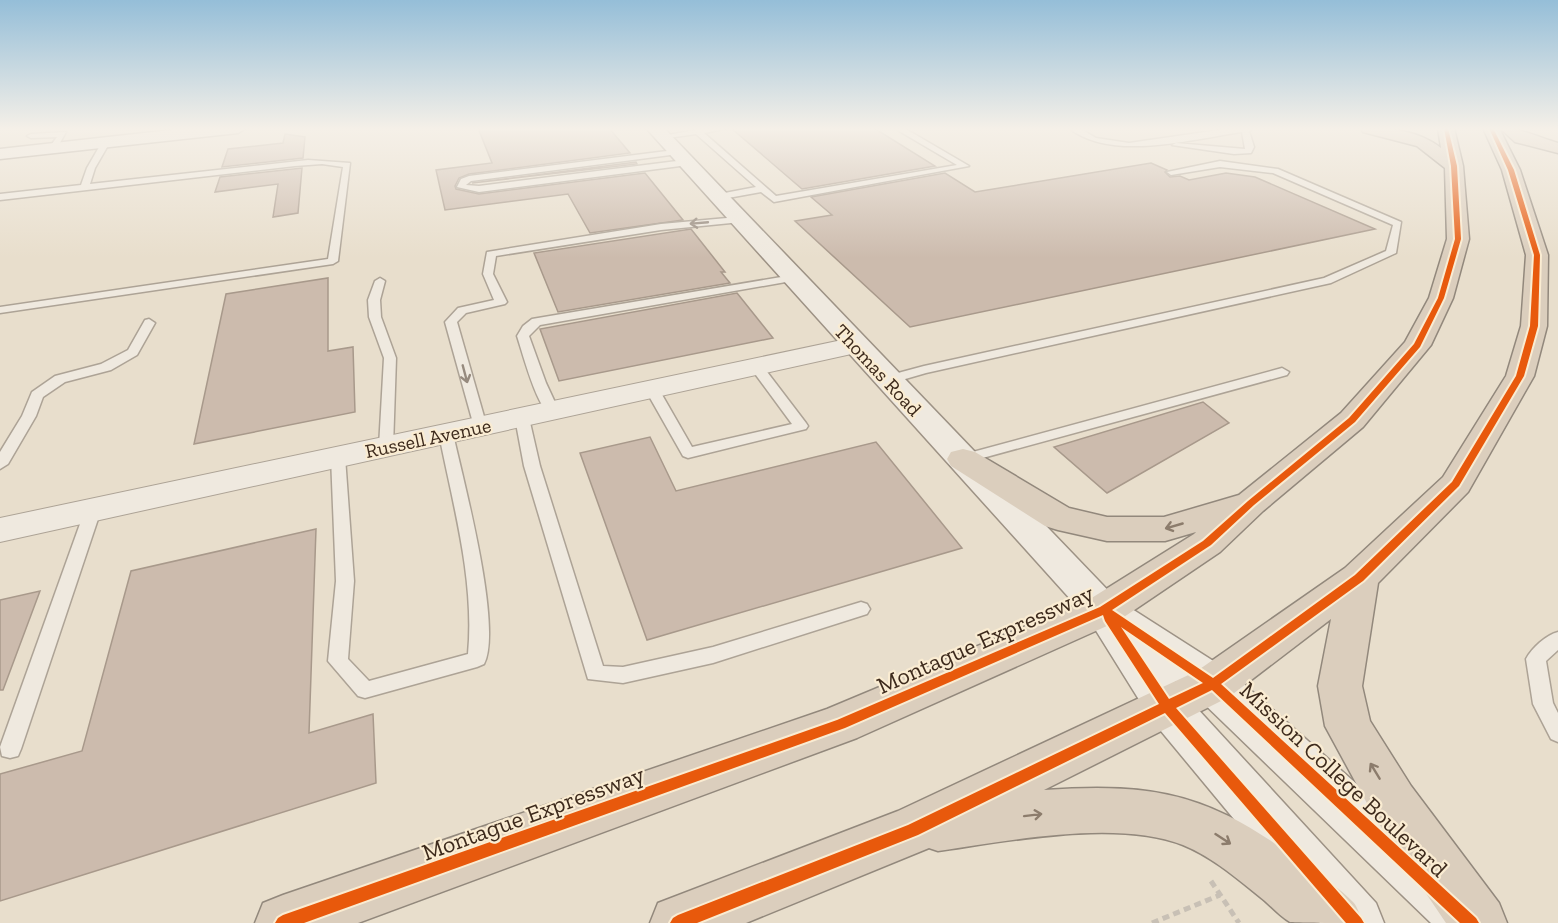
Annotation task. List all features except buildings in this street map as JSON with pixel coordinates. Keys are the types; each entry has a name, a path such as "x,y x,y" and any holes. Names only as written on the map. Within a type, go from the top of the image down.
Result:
{"highway":[{"name":"Montague Expressway","path":"283,923 841,724 1104,610 1207,543 1251,503 1352,420 1417,345 1441,298 1458,239 1454,171"},
{"path":"678,923 913,830 1213,684 1359,578 1456,484 1520,376 1534,326 1537,255 1510,171"},
{"path":"963,459 1058,518 1107,529 1165,529 1251,503"},
{"path":"1359,578 1340,686 1348,726 1393,802 1479,923"},
{"path":"913,830 1091,808 1137,812 1190,822 1217,834 1335,923"}],"street":[{"name":"Thomas Road","path":"693,171 1104,610"},
{"name":"Russell Avenue","path":"0,530 856,345"},
{"name":"Mission College Boulevard","path":"1104,610 1213,684 1471,923"},
{"path":"1104,610 1167,706 1356,923"}],"lane":[{"path":"85,185 90,171"},
{"path":"0,197 85,185 230,171"},
{"path":"0,310 333,261 346,171"},
{"path":"516,171 469,179 464,181 461,187 479,189 556,171"},
{"path":"742,171 774,199 936,171"},
{"path":"1171,172 1177,171"},
{"path":"888,380 924,370 1327,281 1391,254 1398,224 1275,171"},
{"path":"717,197 762,189"},
{"path":"480,427 451,322 462,310 501,302 488,274 491,254 661,227 738,220"},
{"path":"552,411 539,383 523,336 527,328 536,322 793,278"},
{"path":"380,281 374,300 375,317 390,358 386,447"},
{"path":"0,464 24,425 37,395 60,379 106,367 133,352 149,323"},
{"path":"652,389 688,453 801,426 756,367"},
{"path":"963,459 1282,372"},
{"path":"522,418 532,466 595,673 623,675 713,655 861,609"},
{"path":"338,457 345,581 338,661 365,690 477,658 480,624 473,572 446,434"},
{"path":"10,749 93,510"},
{"path":"1558,639 1536,659 1543,704 1558,733"}],"path":[{"path":"1207,875 1239,923"},
{"path":"1152,923 1220,895"}],"cycle path":[{"path":"283,923 841,724 1104,610 1207,543 1251,503 1352,420 1417,345 1441,298 1458,239 1454,171"},
{"path":"678,923 913,830 1213,684 1359,578 1456,484 1520,376 1534,326 1537,255 1511,171"},
{"path":"1104,610 1213,684 1471,923"},
{"path":"1109,618 1167,706 1356,923"}]}
